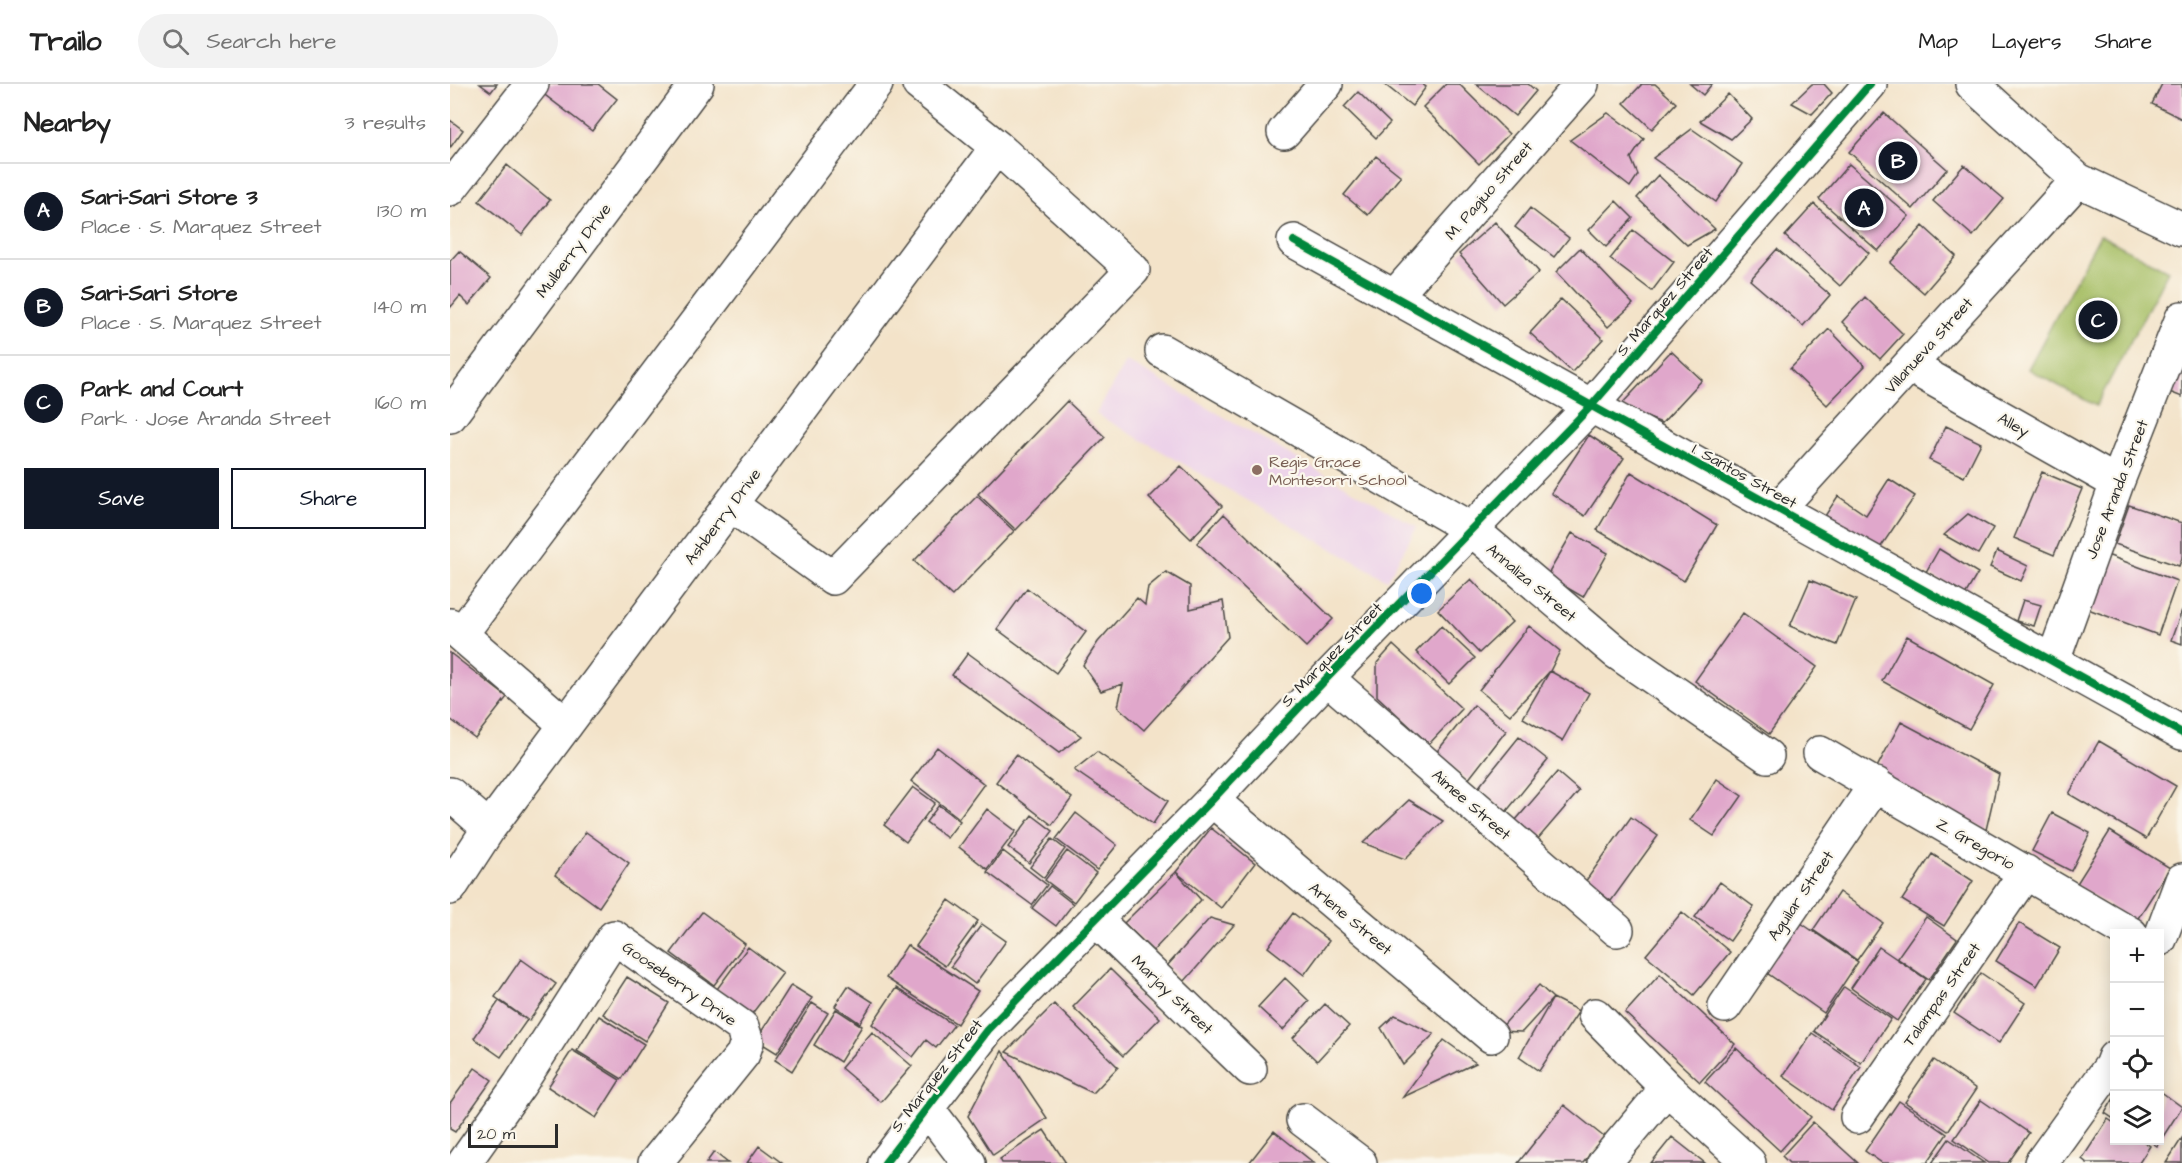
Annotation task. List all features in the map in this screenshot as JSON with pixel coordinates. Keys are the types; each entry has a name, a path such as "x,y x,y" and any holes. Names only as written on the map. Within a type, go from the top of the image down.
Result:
{"street":[{"path":"450,189 531,84"},
{"name":"Mulberry Drive","path":"450,416 697,84"},
{"path":"566,725 455,630 876,84"},
{"path":"731,505 833,578 1133,270 997,147 919,84"},
{"path":"1284,132 1326,84"},
{"name":"M. Pagiuo Street","path":"1395,297 1581,84"},
{"name":"S. Marquez Street","path":"885,1163 987,1030 1591,406 1870,84"},
{"path":"1972,84 2078,180 2182,229"},
{"name":"Ashberry Drive","path":"450,888 489,828 997,147"},
{"name":"Villanueva Street","path":"1778,509 2078,180"},
{"name":"I. Santos Street","path":"1294,241 2182,733"},
{"name":"Jose Aranda Street","path":"2053,662 2117,483 2182,318"},
{"name":"Annaliza Street","path":"1162,351 1471,529 1616,652 1767,756"},
{"name":"Alley","path":"1910,366 2117,483"},
{"name":"Aimee Street","path":"1327,678 1617,930"},
{"name":"Z. Gregorio","path":"1820,753 2124,929"},
{"name":"Aguilar Street","path":"1725,1006 1876,784"},
{"path":"450,794 489,828"},
{"name":"Arlene Street","path":"1212,800 1491,1036"},
{"name":"Talampas Street","path":"1857,1117 2026,872"},
{"path":"2164,929 2182,879"},
{"name":"Marjay Street","path":"1095,919 1250,1069"},
{"name":"Gooseberry Drive","path":"464,1163 520,1084 614,937 742,1027 747,1042 743,1054 654,1163"},
{"path":"1595,1015 1667,1088 1749,1163"},
{"path":"2041,1163 2110,1067"},
{"path":"1604,1163 1667,1088"},
{"path":"927,1108 969,1163"},
{"path":"1303,1120 1360,1163"}],"shaded area":[{"name":"Regis Grace Montesorri School","path":"1126,361 1417,527 1387,580 1096,414"}],"green space":[{"path":"2100,235 2168,271 2096,406 2028,369"}],"building":[{"path":"480,84 497,84 491,92"},
{"path":"547,84 598,84 617,99 592,131 541,92"},
{"path":"1384,84 1422,84 1426,87 1412,106"},
{"path":"1446,84 1459,84 1509,134 1479,164 1423,107"},
{"path":"1476,84 1528,84 1536,91 1515,116"},
{"path":"1642,84 1655,84 1676,103 1652,129 1624,103"},
{"path":"1690,84 1712,84 1703,95"},
{"path":"1812,84 1824,84 1832,93 1812,114 1792,103"},
{"path":"2162,84 2182,84 2182,119 2152,104"},
{"path":"1358,92 1390,123 1376,138 1344,107"},
{"path":"1728,94 1752,119 1731,139 1700,121"},
{"path":"1608,113 1644,139 1631,158 1638,175 1630,187 1570,140"},
{"path":"1884,113 1947,169 1913,209 1849,152"},
{"path":"450,120 463,130 450,148"},
{"path":"1692,129 1742,164 1716,202 1653,158"},
{"path":"1376,156 1401,176 1368,215 1344,195"},
{"path":"1849,164 1909,216 1878,251 1819,199"},
{"path":"507,165 550,200 522,235 479,201"},
{"path":"1964,165 2004,199 1973,236 1933,201"},
{"path":"1658,175 1715,229 1687,245 1637,198"},
{"path":"1616,201 1633,218 1606,247 1589,230"},
{"path":"1814,204 1869,253 1840,286 1785,236"},
{"path":"1530,208 1569,238 1554,257 1515,227"},
{"path":"1495,222 1539,272 1503,304 1459,254"},
{"path":"1923,226 1956,256 1924,293 1890,263"},
{"path":"1633,230 1674,262 1652,291 1610,259"},
{"path":"1580,248 1633,304 1608,327 1556,272"},
{"path":"1777,249 1830,295 1803,326 1750,280"},
{"path":"459,251 491,278 469,305 460,296 450,308 450,261"},
{"path":"1865,297 1903,334 1880,359 1842,322"},
{"path":"1561,299 1603,339 1572,372 1530,333"},
{"path":"1829,329 1865,366 1827,405 1790,369"},
{"path":"1671,351 1702,380 1662,423 1619,407"},
{"path":"2182,352 2182,397 2167,391"},
{"path":"1067,401 1105,437 1016,530 978,494"},
{"path":"1946,426 1981,443 1964,477 1929,460"},
{"path":"1589,435 1624,458 1585,516 1551,493"},
{"path":"1181,466 1222,506 1191,539 1149,498"},
{"path":"1631,472 1717,525 1684,581 1597,530"},
{"path":"2042,472 2082,489 2054,555 2014,538"},
{"path":"1889,479 1915,496 1876,554 1823,519 1838,496 1866,515"},
{"path":"977,496 1014,531 952,596 914,561"},
{"path":"2129,505 2182,523 2182,558 2179,566 2115,544"},
{"path":"1224,514 1333,619 1306,647 1197,543"},
{"path":"1968,514 1993,528 1978,554 1944,535"},
{"path":"1572,533 1608,553 1583,597 1547,576"},
{"path":"1939,549 1978,573 1965,595 1926,572"},
{"path":"1997,551 2028,566 2021,581 1990,567"},
{"path":"2107,555 2177,581 2158,635 2088,609"},
{"path":"1166,572 1190,586 1190,609 1223,601 1228,637 1144,730 1118,707 1123,684 1101,691 1083,665 1098,642 1137,598 1145,605 1148,587"},
{"path":"1471,579 1512,622 1479,653 1438,610"},
{"path":"1810,580 1856,600 1837,645 1790,626"},
{"path":"1027,588 1086,632 1056,673 997,629"},
{"path":"2023,600 2041,605 2034,626 2016,621"},
{"path":"2182,610 2182,644 2171,640"},
{"path":"1743,613 1817,667 1769,734 1695,681"},
{"path":"1441,626 1475,658 1449,684 1416,652"},
{"path":"1529,626 1560,651 1550,671 1510,715 1479,690"},
{"path":"1907,636 1994,685 1969,729 1882,681"},
{"path":"1393,645 1462,709 1429,744 1377,696 1377,663"},
{"path":"450,653 507,697 475,738 450,719"},
{"path":"968,653 1081,736 1059,753 952,675"},
{"path":"1550,671 1589,693 1562,741 1523,718"},
{"path":"1474,705 1506,731 1468,780 1435,754"},
{"path":"1901,722 1999,774 1986,830 1875,771"},
{"path":"1519,737 1548,760 1506,812 1478,788"},
{"path":"2099,741 2176,786 2146,839 2069,794"},
{"path":"937,747 984,784 959,818 911,781"},
{"path":"1097,752 1168,801 1153,824 1074,770"},
{"path":"1016,755 1072,798 1052,825 996,782"},
{"path":"1557,772 1579,791 1537,840 1515,821"},
{"path":"1717,779 1742,796 1714,836 1690,820"},
{"path":"913,787 935,803 906,842 884,825"},
{"path":"1409,800 1443,821 1405,859 1363,843"},
{"path":"939,805 960,821 947,838 926,822"},
{"path":"987,809 1016,831 987,869 959,847"},
{"path":"1076,813 1117,845 1097,870 1056,839"},
{"path":"2052,813 2090,833 2071,871 2032,851"},
{"path":"1032,815 1053,831 1029,863 1008,847"},
{"path":"1631,817 1658,836 1611,901 1585,882"},
{"path":"1211,828 1255,863 1221,908 1176,872"},
{"path":"2110,831 2170,868 2135,923 2076,885"},
{"path":"586,832 629,863 599,907 555,875"},
{"path":"1052,839 1065,849 1044,878 1030,867"},
{"path":"1003,851 1047,885 1032,905 987,872"},
{"path":"1067,851 1096,873 1074,902 1045,880"},
{"path":"1932,854 1973,881 1944,926 1902,900"},
{"path":"1176,872 1201,900 1153,951 1124,923"},
{"path":"1720,882 1754,907 1730,941 1695,917"},
{"path":"1050,886 1073,904 1056,926 1032,908"},
{"path":"1839,892 1883,923 1857,960 1813,930"},
{"path":"949,900 978,921 945,966 916,946"},
{"path":"702,912 745,944 714,985 671,953"},
{"path":"1682,912 1730,952 1694,995 1646,955"},
{"path":"1293,913 1329,941 1304,975 1268,947"},
{"path":"1926,917 1957,939 1929,980 1897,958"},
{"path":"1210,918 1234,925 1184,982 1167,966"},
{"path":"1798,921 1858,962 1824,1013 1764,971"},
{"path":"2019,923 2060,948 2037,986 1996,961"},
{"path":"982,924 1006,941 975,984 951,966"},
{"path":"907,945 978,991 957,1024 886,978"},
{"path":"748,947 783,973 751,1015 717,989"},
{"path":"1879,947 1926,979 1897,1021 1851,988"},
{"path":"521,959 556,984 529,1021 495,997"},
{"path":"1110,969 1160,1018 1123,1056 1073,1007"},
{"path":"1981,973 2025,1003 1999,1043 1954,1013"},
{"path":"1660,974 1735,1044 1700,1082 1625,1013"},
{"path":"627,977 669,1003 645,1041 603,1014"},
{"path":"1285,978 1309,1001 1283,1030 1258,1007"},
{"path":"791,985 812,998 777,1053 756,1040"},
{"path":"1539,985 1553,998 1522,1032 1498,1031"},
{"path":"848,986 873,1002 860,1023 835,1006"},
{"path":"1844,987 1891,1019 1861,1063 1814,1031"},
{"path":"896,988 954,1025 936,1048 926,1040 913,1057 872,1024"},
{"path":"1553,998 1579,1011 1539,1071 1519,1057"},
{"path":"499,1001 527,1020 501,1057 474,1038"},
{"path":"812,1003 828,1013 792,1071 775,1060"},
{"path":"1054,1004 1118,1067 1093,1093 1006,1052"},
{"path":"1325,1004 1349,1026 1317,1061 1293,1038"},
{"path":"836,1009 862,1026 840,1062 814,1045"},
{"path":"1395,1015 1434,1034 1403,1065 1381,1028"},
{"path":"599,1016 644,1044 622,1079 577,1051"},
{"path":"872,1032 912,1066 881,1102 841,1068"},
{"path":"1812,1033 1861,1067 1832,1110 1783,1076"},
{"path":"1444,1040 1476,1063 1403,1097"},
{"path":"1736,1048 1811,1117 1780,1151 1705,1082"},
{"path":"572,1050 620,1080 596,1118 548,1087"},
{"path":"1002,1051 1047,1118 993,1155 968,1116"},
{"path":"1934,1060 1976,1089 1948,1131 1905,1102"},
{"path":"475,1068 492,1080 455,1132 450,1129 450,1103"},
{"path":"2164,1094 2182,1107 2164,1135"},
{"path":"1981,1100 2029,1133 2008,1163 1989,1163 1954,1139"},
{"path":"1899,1101 1947,1134 1927,1163 1882,1163 1865,1151"},
{"path":"1564,1105 1604,1137 1583,1163 1518,1163"},
{"path":"2110,1105 2110,1116 2105,1113"},
{"path":"2108,1119 2110,1120 2110,1145 2150,1146 2139,1163 2087,1163 2082,1159"},
{"path":"1813,1122 1858,1163 1789,1163 1782,1156"},
{"path":"1044,1130 1066,1163 1002,1163 1000,1159"},
{"path":"1274,1131 1314,1163 1249,1163"},
{"path":"1672,1137 1705,1163 1651,1163"},
{"path":"2182,1138 2182,1163 2166,1163"},
{"path":"1949,1139 1984,1163 1932,1163"},
{"path":"759,1146 782,1163 747,1163"},
{"path":"714,1152 728,1163 706,1163"}],"cycle path":[{"path":"885,1163 987,1030 1591,406 1870,84"},
{"path":"1294,241 2182,733"}],"place":[{"name":"Sari-Sari Store","path":"1898,161"},
{"name":"Sari-Sari Store 3","path":"1864,208"},
{"name":"Park and Court","path":"2098,320"},
{"name":"Regis Grace Montesorri School","path":"1257,470"}]}
